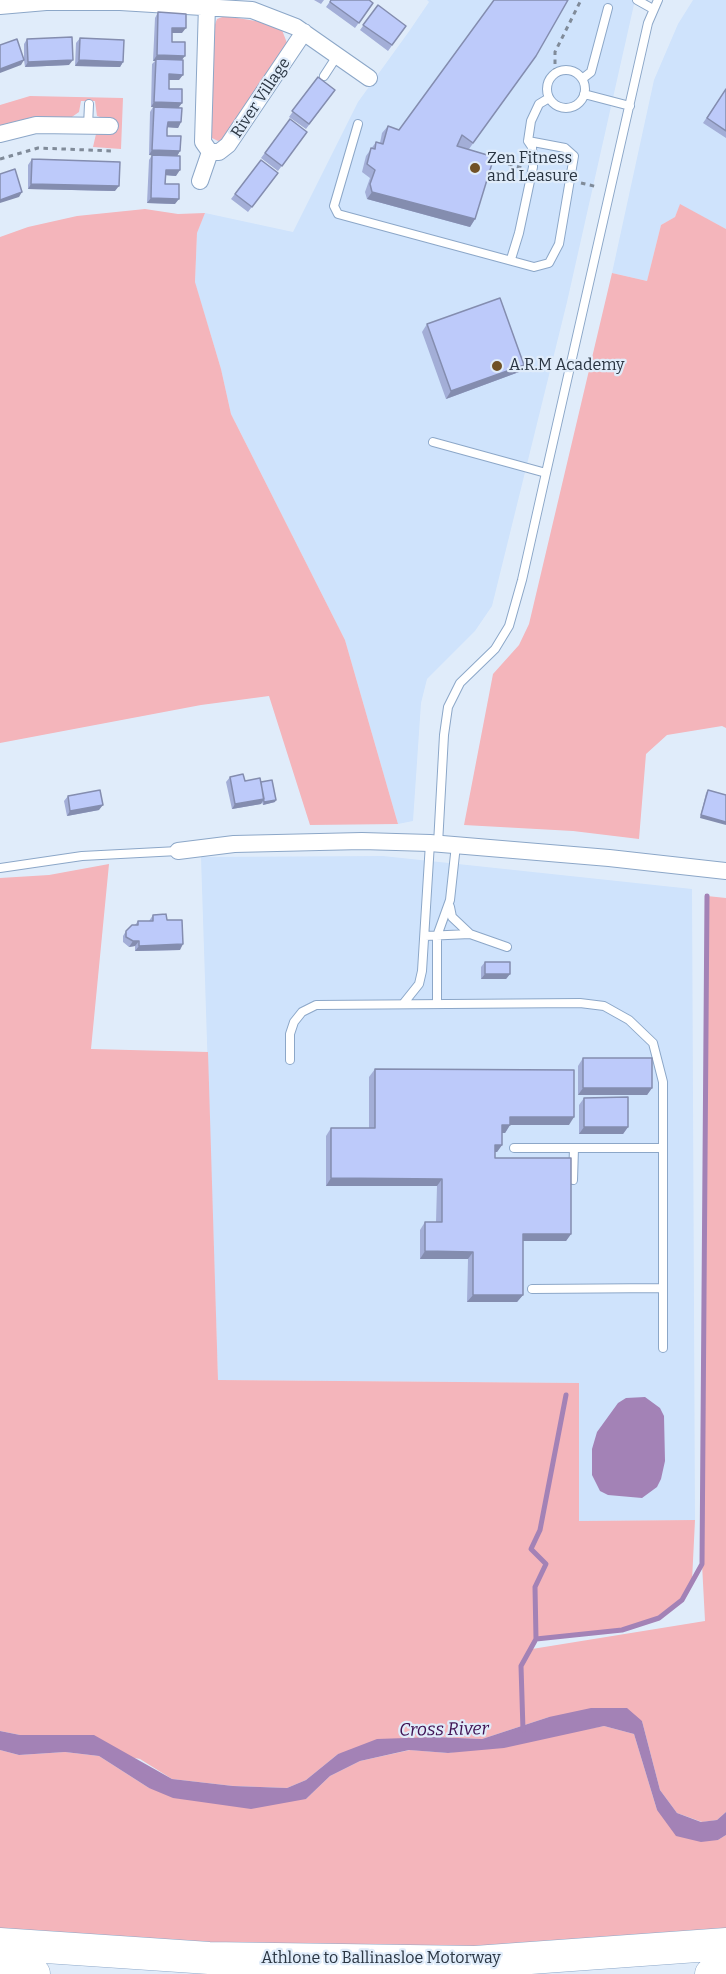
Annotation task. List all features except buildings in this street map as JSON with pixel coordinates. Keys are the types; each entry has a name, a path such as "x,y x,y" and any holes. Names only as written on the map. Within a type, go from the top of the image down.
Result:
{"highway":[{"name":"Athlone to Ballinasloe Motorway","path":"0,1944 208,1958 475,1962 726,1944"},
{"path":"0,1972 34,1974"},
{"path":"711,1974 726,1973"}],"street":[{"path":"0,6 46,2 120,1 207,5 262,12 304,32 369,78"},
{"name":"River Village","path":"207,5 203,142 210,152 219,152 228,145 304,32"},
{"path":"0,134 36,124 110,126"},
{"path":"200,181 210,152"},
{"path":"178,851 234,844 362,841 456,845 726,871"}],"lane":[{"path":"637,0 653,9"},
{"path":"403,1004 418,984 448,707 460,683 495,649 509,626 522,580 653,9 658,0"},
{"path":"582,79 591,72 608,8"},
{"path":"324,76 337,56"},
{"path":"568,70 578,74 582,79 584,94 573,107 559,107 549,98 548,82 555,73 568,70"},
{"path":"584,94 630,106"},
{"path":"511,259 532,171 532,147 528,141 531,121 539,104 549,98"},
{"path":"88,126 89,104"},
{"path":"358,124 334,206 338,214 534,267 549,264 559,244 574,156 565,148 528,141"},
{"path":"433,442 546,472"},
{"path":"456,845 450,900 452,917 470,934"},
{"path":"0,868 81,856 178,851"},
{"path":"437,1003 437,936 450,900"},
{"path":"425,936 470,934 507,947"},
{"path":"290,1060 290,1034 294,1022 302,1012 316,1005 580,1003 604,1006 629,1020 653,1043 660,1062 663,1082 663,1348"},
{"path":"514,1148 663,1148"},
{"path":"573,1180 574,1148"},
{"path":"532,1289 663,1288"}],"path":[{"path":"555,73 555,52 581,0"},
{"path":"0,159 38,148 113,151"},
{"path":"489,159 611,191"}],"shaded area":[{"path":"427,0 635,0 567,302 492,606 475,631 427,679 421,703 413,821 398,824 345,640 231,414 221,369 195,283 197,233 205,213 293,232 358,102 429,2"},
{"path":"693,0 726,0 726,229 680,205 675,217 661,225 647,281 612,273 654,80 678,24"},
{"path":"225,16 262,22 282,30 287,43 223,140 218,141 210,137 213,30 217,19"},
{"path":"30,96 123,98 121,149 93,147 96,134 113,133 106,119 97,116 95,101 81,101 79,112 69,119 32,117 0,127 0,105"},
{"path":"680,204 726,229 726,728 722,726 667,735 646,754 639,839 573,831 464,825 493,674 519,645 529,624 612,273 647,281 661,225 675,217"},
{"path":"145,209 178,214 205,213 197,233 195,282 221,369 231,414 345,640 398,824 310,825 269,696 201,705 0,743 0,237 28,227 77,216"},
{"path":"383,856 692,889 695,1520 579,1521 579,1383 218,1380 201,857"},
{"path":"109,864 91,1049 208,1052 218,1380 579,1383 579,1521 695,1520 692,1581 682,1600 659,1618 622,1630 537,1639 532,1649 705,1621 702,1564 707,896 726,898 726,1812 717,1820 702,1822 677,1813 660,1790 642,1721 549,1717 482,1739 434,1737 338,1754 306,1780 287,1788 233,1786 172,1779 140,1759 0,1731 0,878 49,875"},
{"path":"645,1397 660,1408 664,1416 665,1461 661,1479 657,1487 642,1498 608,1495 600,1491 592,1475 592,1449 597,1432 618,1403 626,1398"},
{"path":"591,1708 627,1708 642,1721 660,1790 677,1813 701,1822 717,1820 726,1812 726,1835 718,1840 701,1842 676,1836 657,1810 634,1734 604,1726 504,1748 448,1753 409,1750 360,1761 330,1776 306,1799 251,1809 173,1798 149,1788 99,1756 65,1752 19,1755 0,1750 0,1731 20,1735 94,1735 172,1779 233,1786 287,1788 306,1780 338,1754 377,1739 434,1737 482,1739 549,1717"},
{"path":"604,1726 634,1734 657,1810 718,1840 726,1835 726,1933 501,1949 276,1948 0,1932 0,1750 19,1755 65,1752 99,1756 149,1788 306,1799 330,1776 360,1761 410,1750 448,1753"}],"waterway":[{"path":"523,1730 521,1666 536,1639 622,1630 659,1618 682,1600 702,1564 707,896"},
{"path":"536,1639 535,1587 546,1564 531,1549 540,1530 566,1395"}],"place":[{"name":"Zen Fitness and Leasure","path":"475,168"},
{"name":"A.R.M Academy","path":"497,366"}],"water label":[{"name":"Cross River","path":"444,1730"}]}
